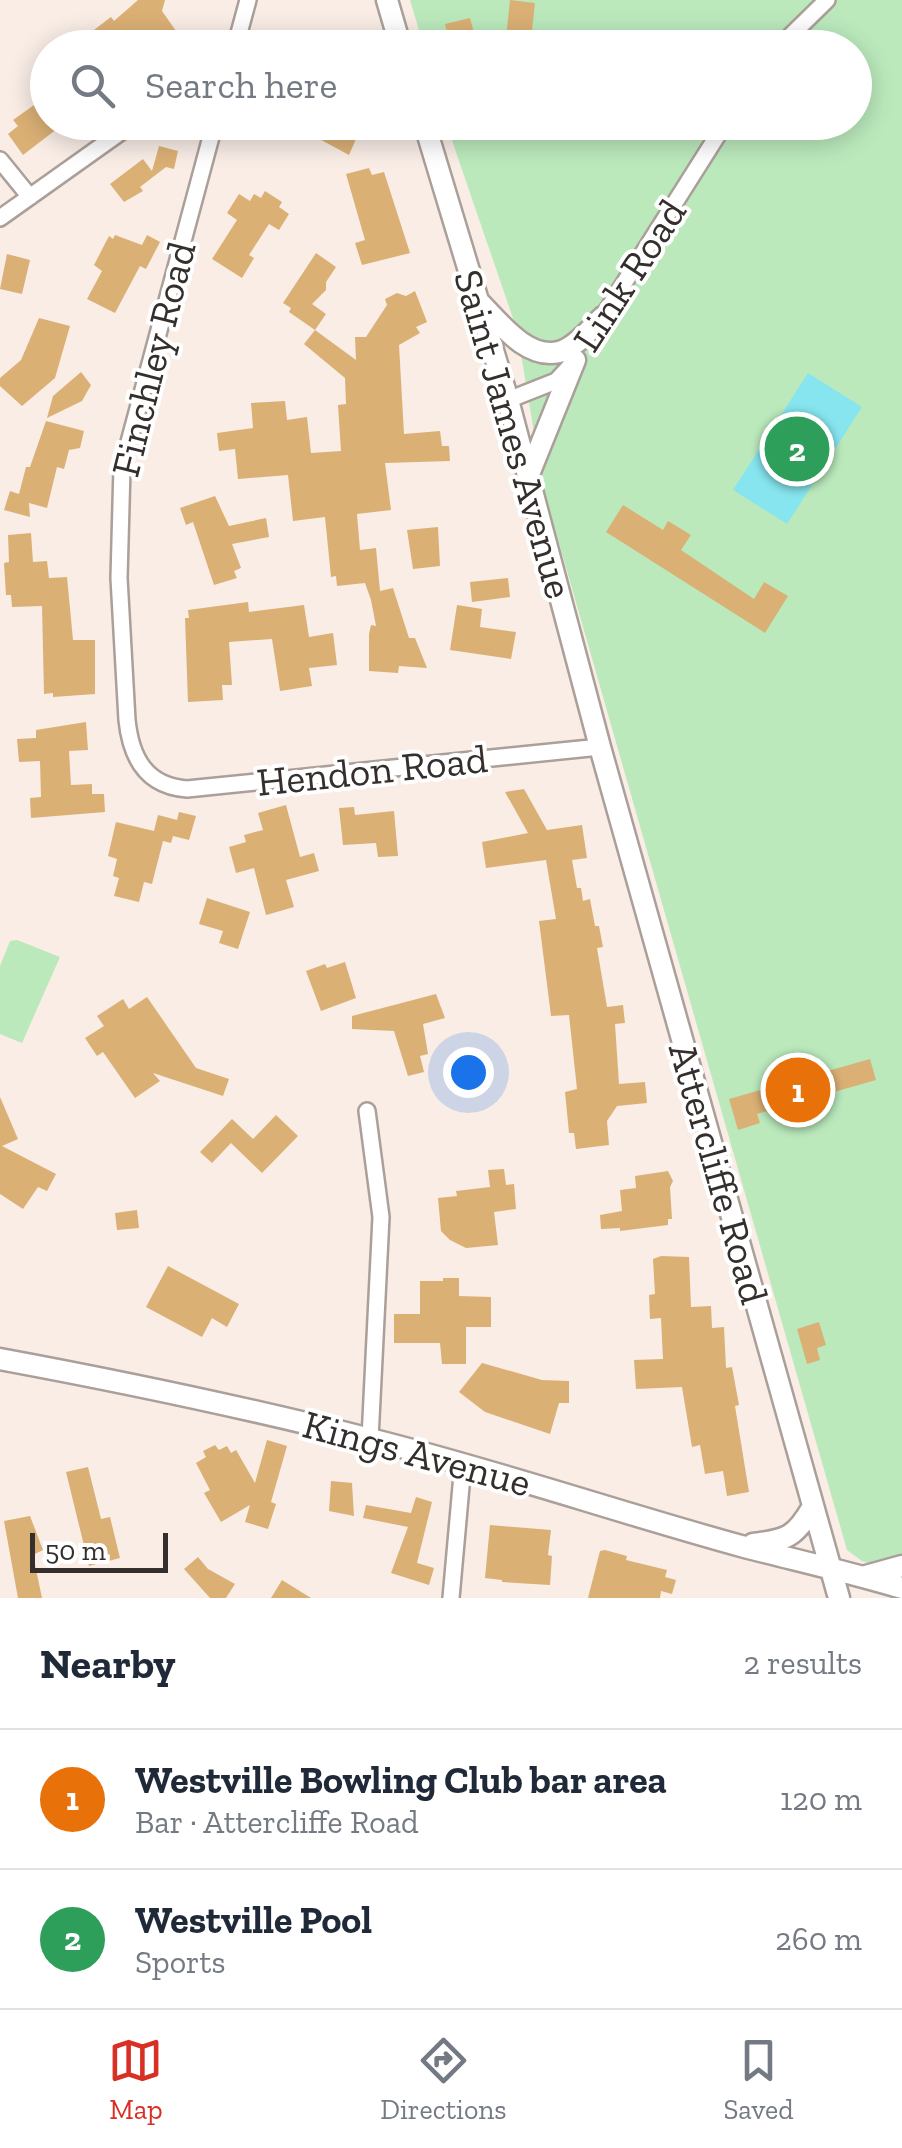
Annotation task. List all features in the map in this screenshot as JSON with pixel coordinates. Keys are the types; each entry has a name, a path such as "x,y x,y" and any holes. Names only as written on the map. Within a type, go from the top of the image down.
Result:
{"main road":[{"path":"387,0 396,30"},
{"name":"Saint James Avenue","path":"429,140 508,400 600,747"},
{"path":"478,301 522,344 549,352 571,346 603,317"},
{"path":"529,475 575,360"},
{"name":"Attercliffe Road","path":"600,747 839,1598"},
{"name":"Kings Avenue","path":"0,1359 168,1390 370,1439 902,1588"},
{"path":"741,1546 788,1538 812,1508"},
{"path":"864,1577 902,1566"}],"street":[{"path":"240,30 248,0"},
{"path":"796,30 827,0"},
{"path":"0,218 110,140"},
{"name":"Finchley Road","path":"147,775 136,758 127,720 119,578 122,468 210,140"},
{"name":"Link Road","path":"508,400 556,381 575,360 715,140"},
{"path":"0,160 30,197"},
{"name":"Hendon Road","path":"147,775 166,787 187,789 600,747"},
{"path":"367,1112 382,1217 370,1439"},
{"path":"451,1598 462,1464"}],"green space":[{"path":"410,0 902,0 902,1573 862,1561 847,1550 543,487 517,330 452,140 872,140 872,30 419,30"},
{"path":"17,940 60,957 22,1043 0,1034 0,966 10,941"}],"water":[{"path":"808,373 862,407 787,524 733,490"}],"building":[{"path":"138,0 165,0 162,11 175,30 94,30 111,17 114,21"},
{"path":"510,0 535,3 532,30 507,30"},
{"path":"470,18 473,30 446,30 445,24"},
{"path":"30,108 30,140 43,140 23,155 8,134 18,126 13,120"},
{"path":"321,140 356,140 349,155"},
{"path":"159,146 178,151 174,169 166,167 140,187 143,191 124,202 110,184 143,159 152,171"},
{"path":"369,168 372,175 384,172 410,253 362,265 355,243 365,240 346,174"},
{"path":"265,191 282,202 279,207 289,214 279,230 269,224 249,255 254,258 242,278 212,259 237,220 227,213 239,194 250,201 254,194 261,198"},
{"path":"115,235 142,245 147,235 160,242 146,269 140,266 115,313 87,299 102,271 94,265 109,236 113,239"},
{"path":"316,253 336,267 326,282 326,290 312,304 326,314 315,330 289,312 291,308 283,303"},
{"path":"7,254 30,260 22,294 0,289"},
{"path":"415,291 427,322 416,327 420,333 399,345 404,434 440,431 442,446 449,446 450,461 385,463 391,510 357,514 360,550 376,548 380,591 393,588 409,638 415,638 427,668 399,666 398,673 369,671 369,634 371,625 376,626 371,600 365,583 337,586 336,576 331,577 325,517 293,521 288,475 238,479 235,449 219,451 217,433 253,428 251,403 285,401 287,420 307,417 311,453 341,451 338,405 346,404 345,378 304,344 315,330 356,360 355,337 366,337 387,305 385,299"},
{"path":"39,318 70,326 55,378 22,406 0,386 0,378 21,360"},
{"path":"81,372 91,385 82,401 47,418 53,396"},
{"path":"46,421 84,431 80,448 69,450 64,469 57,467 47,508 29,503 30,517 4,510 10,491 19,494"},
{"path":"215,496 229,526 266,518 269,537 232,544 241,568 234,571 237,578 214,585 193,522 186,525 180,508"},
{"path":"623,505 663,530 668,521 691,535 681,550 754,599 764,582 788,596 765,633 606,532"},
{"path":"438,527 440,566 413,569 407,530"},
{"path":"31,533 33,562 47,561 49,578 67,577 73,640 95,640 95,694 44,694 42,606 12,607 11,595 6,595 4,563 9,562 8,535"},
{"path":"508,578 510,597 472,602 470,582"},
{"path":"248,602 249,612 304,605 309,637 333,633 337,665 309,668 312,686 280,691 272,639 229,642 232,685 222,685 223,700 188,702 188,610"},
{"path":"457,605 482,609 480,627 516,632 511,659 450,650"},
{"path":"86,722 88,750 69,751 71,785 92,784 92,794 104,794 105,812 31,818 30,798 41,797 40,761 19,762 17,739 36,738 36,730"},
{"path":"524,789 547,830 582,825 587,858 572,860 577,888 581,888 583,901 590,899 595,926 599,926 603,947 597,948 607,1007 623,1005 625,1023 615,1024 619,1084 645,1082 647,1103 617,1106 607,1121 609,1145 576,1149 574,1133 569,1133 565,1092 577,1089 569,1015 551,1016 539,921 556,919 546,860 486,868 482,842 528,833 505,792"},
{"path":"286,805 300,857 314,853 319,871 286,880 294,907 266,915 254,868 236,873 229,847 246,842 244,835 263,830 258,813"},
{"path":"354,807 355,815 394,811 398,856 378,857 376,843 343,845 339,808"},
{"path":"179,812 196,816 189,840 173,836 171,843 163,841 152,884 144,882 139,902 114,896 119,878 113,876 117,859 108,856 116,822 154,831 158,815 177,820"},
{"path":"207,898 250,912 238,949 219,943 223,931 199,924"},
{"path":"345,962 356,998 321,1011 306,971"},
{"path":"436,994 445,1018 423,1024 428,1054 420,1056 424,1072 408,1076 394,1031 352,1029 352,1016"},
{"path":"147,997 196,1068 229,1079 223,1096 153,1073 160,1081 135,1098 103,1052 97,1056 85,1038 104,1026 97,1016 123,999 129,1009"},
{"path":"870,1059 876,1080 757,1114 760,1123 738,1130 729,1099"},
{"path":"0,1097 18,1139 2,1146 56,1174 47,1191 38,1187 23,1209 0,1194"},
{"path":"276,1115 298,1136 262,1173 231,1143 212,1163 200,1152 232,1119 253,1139"},
{"path":"504,1169 506,1185 514,1184 516,1209 494,1212 498,1245 466,1248 450,1240 441,1231 438,1198 457,1196 456,1191 490,1187 488,1170"},
{"path":"668,1171 673,1181 672,1219 668,1219 668,1225 620,1231 601,1229 600,1215 622,1211 620,1190 636,1188 635,1176"},
{"path":"137,1210 139,1228 117,1230 115,1213"},
{"path":"689,1257 691,1307 711,1306 712,1328 724,1327 726,1368 732,1367 749,1492 727,1496 723,1471 705,1474 700,1445 692,1447 682,1387 636,1389 634,1360 663,1359 661,1318 650,1319 649,1295 655,1294 653,1259"},
{"path":"168,1266 239,1304 227,1327 212,1318 202,1337 146,1307"},
{"path":"459,1278 459,1296 491,1297 491,1327 466,1327 466,1364 442,1364 440,1343 394,1343 394,1314 420,1314 420,1281"},
{"path":"819,1322 826,1345 817,1348 820,1360 807,1364 797,1329"},
{"path":"482,1363 542,1380 569,1381 569,1403 559,1403 550,1434 485,1412 459,1392"},
{"path":"267,1440 287,1446 271,1502 276,1504 268,1529 245,1522 250,1505 221,1522 204,1493 210,1490 196,1463 206,1457 203,1451 215,1445 219,1450 227,1446 231,1453 236,1450 255,1483"},
{"path":"88,1467 101,1519 110,1517 120,1558 89,1566 66,1472"},
{"path":"331,1481 352,1483 354,1516 329,1511"},
{"path":"416,1497 432,1502 417,1563 434,1568 429,1585 391,1573 408,1527 363,1518 366,1505 411,1513"},
{"path":"30,1516 43,1550 33,1555 42,1598 18,1598 4,1521"},
{"path":"490,1525 551,1530 550,1585 485,1578"},
{"path":"600,1551 627,1556 626,1560 667,1570 665,1577 676,1580 672,1594 661,1591 660,1598 588,1598"},
{"path":"198,1557 208,1569 235,1584 226,1598 210,1598 184,1569"},
{"path":"282,1580 311,1598 271,1598"}],"place":[{"name":"Westville Pool","path":"797,449"},
{"name":"Westville Bowling Club bar area","path":"798,1090"}]}
